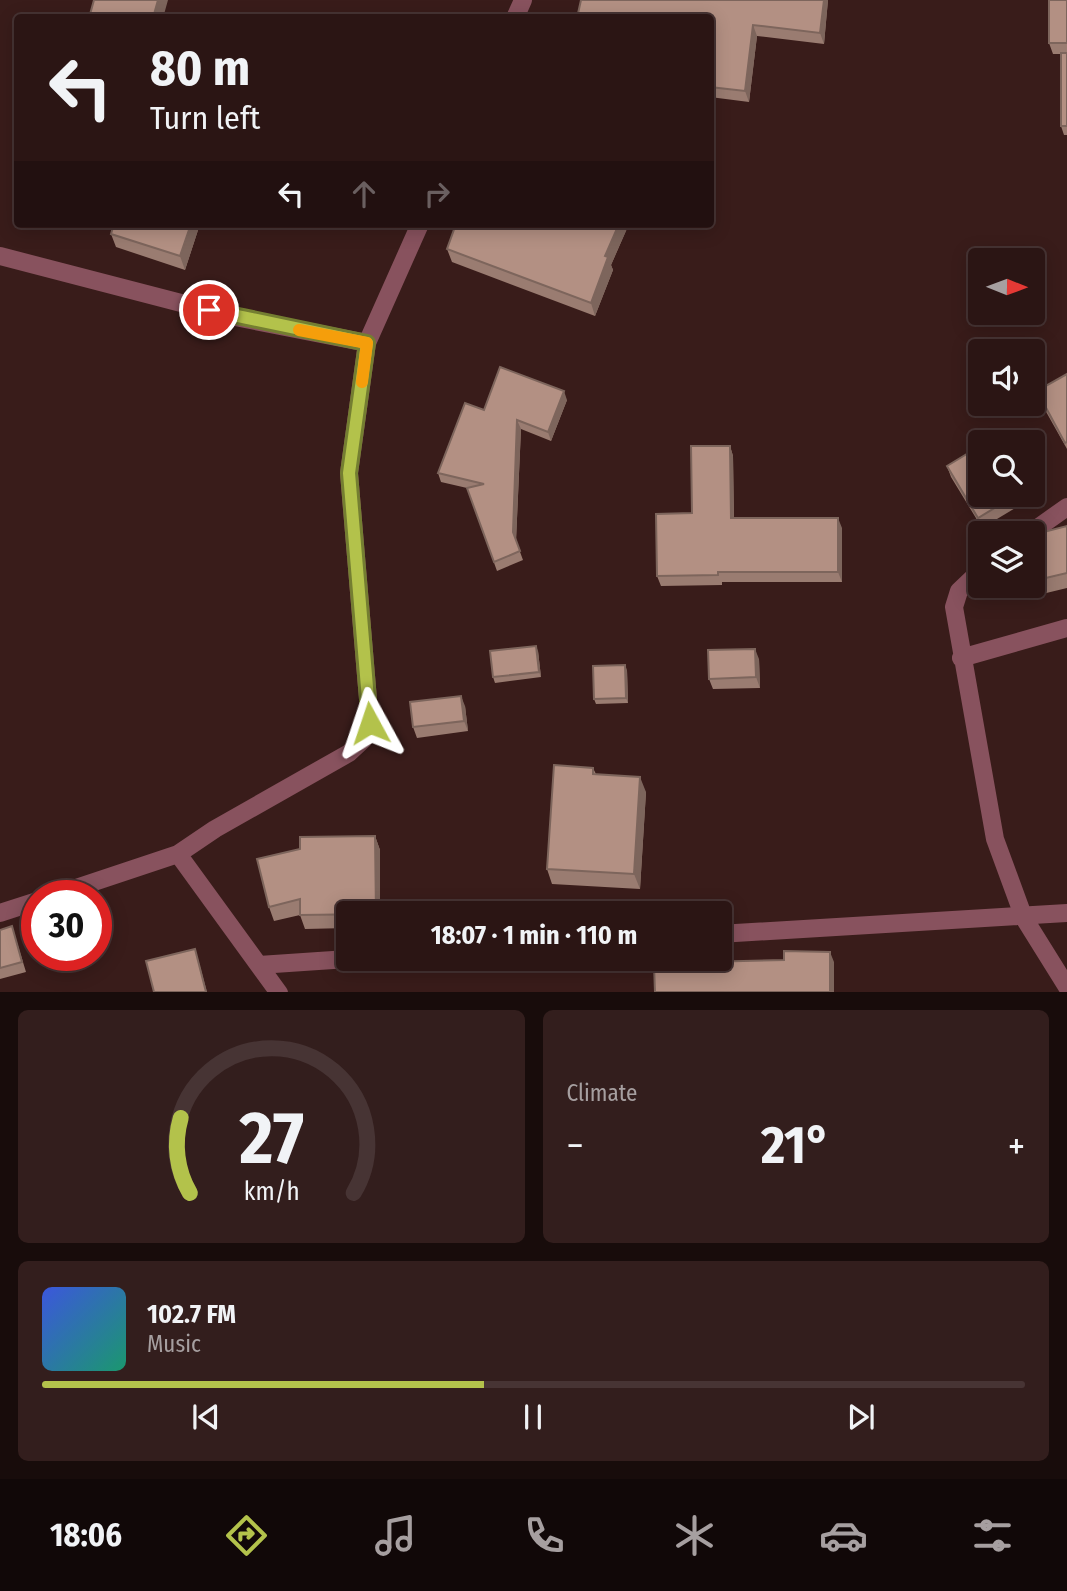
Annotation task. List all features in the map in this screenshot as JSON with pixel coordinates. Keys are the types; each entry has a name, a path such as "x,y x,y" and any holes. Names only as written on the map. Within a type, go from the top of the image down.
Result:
{"street":[{"path":"100,880 178,854 349,753 363,740 370,723 349,473 367,343 418,228"},
{"path":"0,256 236,317 367,343"},
{"path":"1045,522 1067,506"},
{"path":"968,583 959,592 954,607 995,839 1024,918 1067,987"},
{"path":"961,658 1067,628"},
{"path":"178,854 279,992"},
{"path":"0,913 21,906"},
{"path":"732,933 1067,914"},
{"path":"259,965 336,960"}],"building":[{"path":"94,0 158,0 154,14 90,14"},
{"path":"581,0 824,0 820,33 753,25 745,91 714,87 714,14 578,14"},
{"path":"1049,0 1067,0 1067,43 1049,43"},
{"path":"1061,53 1067,53 1067,126 1061,126"},
{"path":"113,228 190,228 180,256 111,234"},
{"path":"455,228 617,228 605,256 608,257 591,303 447,249"},
{"path":"500,367 564,391 548,432 517,420 513,532 520,551 494,562 467,488 484,484 438,473 465,403 484,410"},
{"path":"1067,374 1065,443 1045,406 1045,386"},
{"path":"691,446 730,446 731,518 838,518 838,572 718,572 718,575 657,576 656,514 692,513"},
{"path":"968,453 968,501 947,466"},
{"path":"971,507 996,507 978,518"},
{"path":"1067,526 1067,573 1045,578 1045,532"},
{"path":"536,646 539,672 493,677 490,651"},
{"path":"755,649 756,677 709,679 708,650"},
{"path":"625,665 626,698 594,699 593,666"},
{"path":"461,696 464,721 413,727 410,702"},
{"path":"554,765 593,768 593,774 640,777 634,874 547,869"},
{"path":"375,836 376,901 336,901 336,915 300,915 300,899 269,907 257,859 300,849 300,837"},
{"path":"12,926 21,962 0,968 0,930"},
{"path":"195,949 206,992 154,992 146,961"},
{"path":"784,951 830,952 830,992 655,992 654,971 732,971 732,961 784,960"}],"slow traffic":[{"path":"299,330 367,343 362,382"}],"route":[{"path":"209,310 367,343 349,473 370,723"}]}
